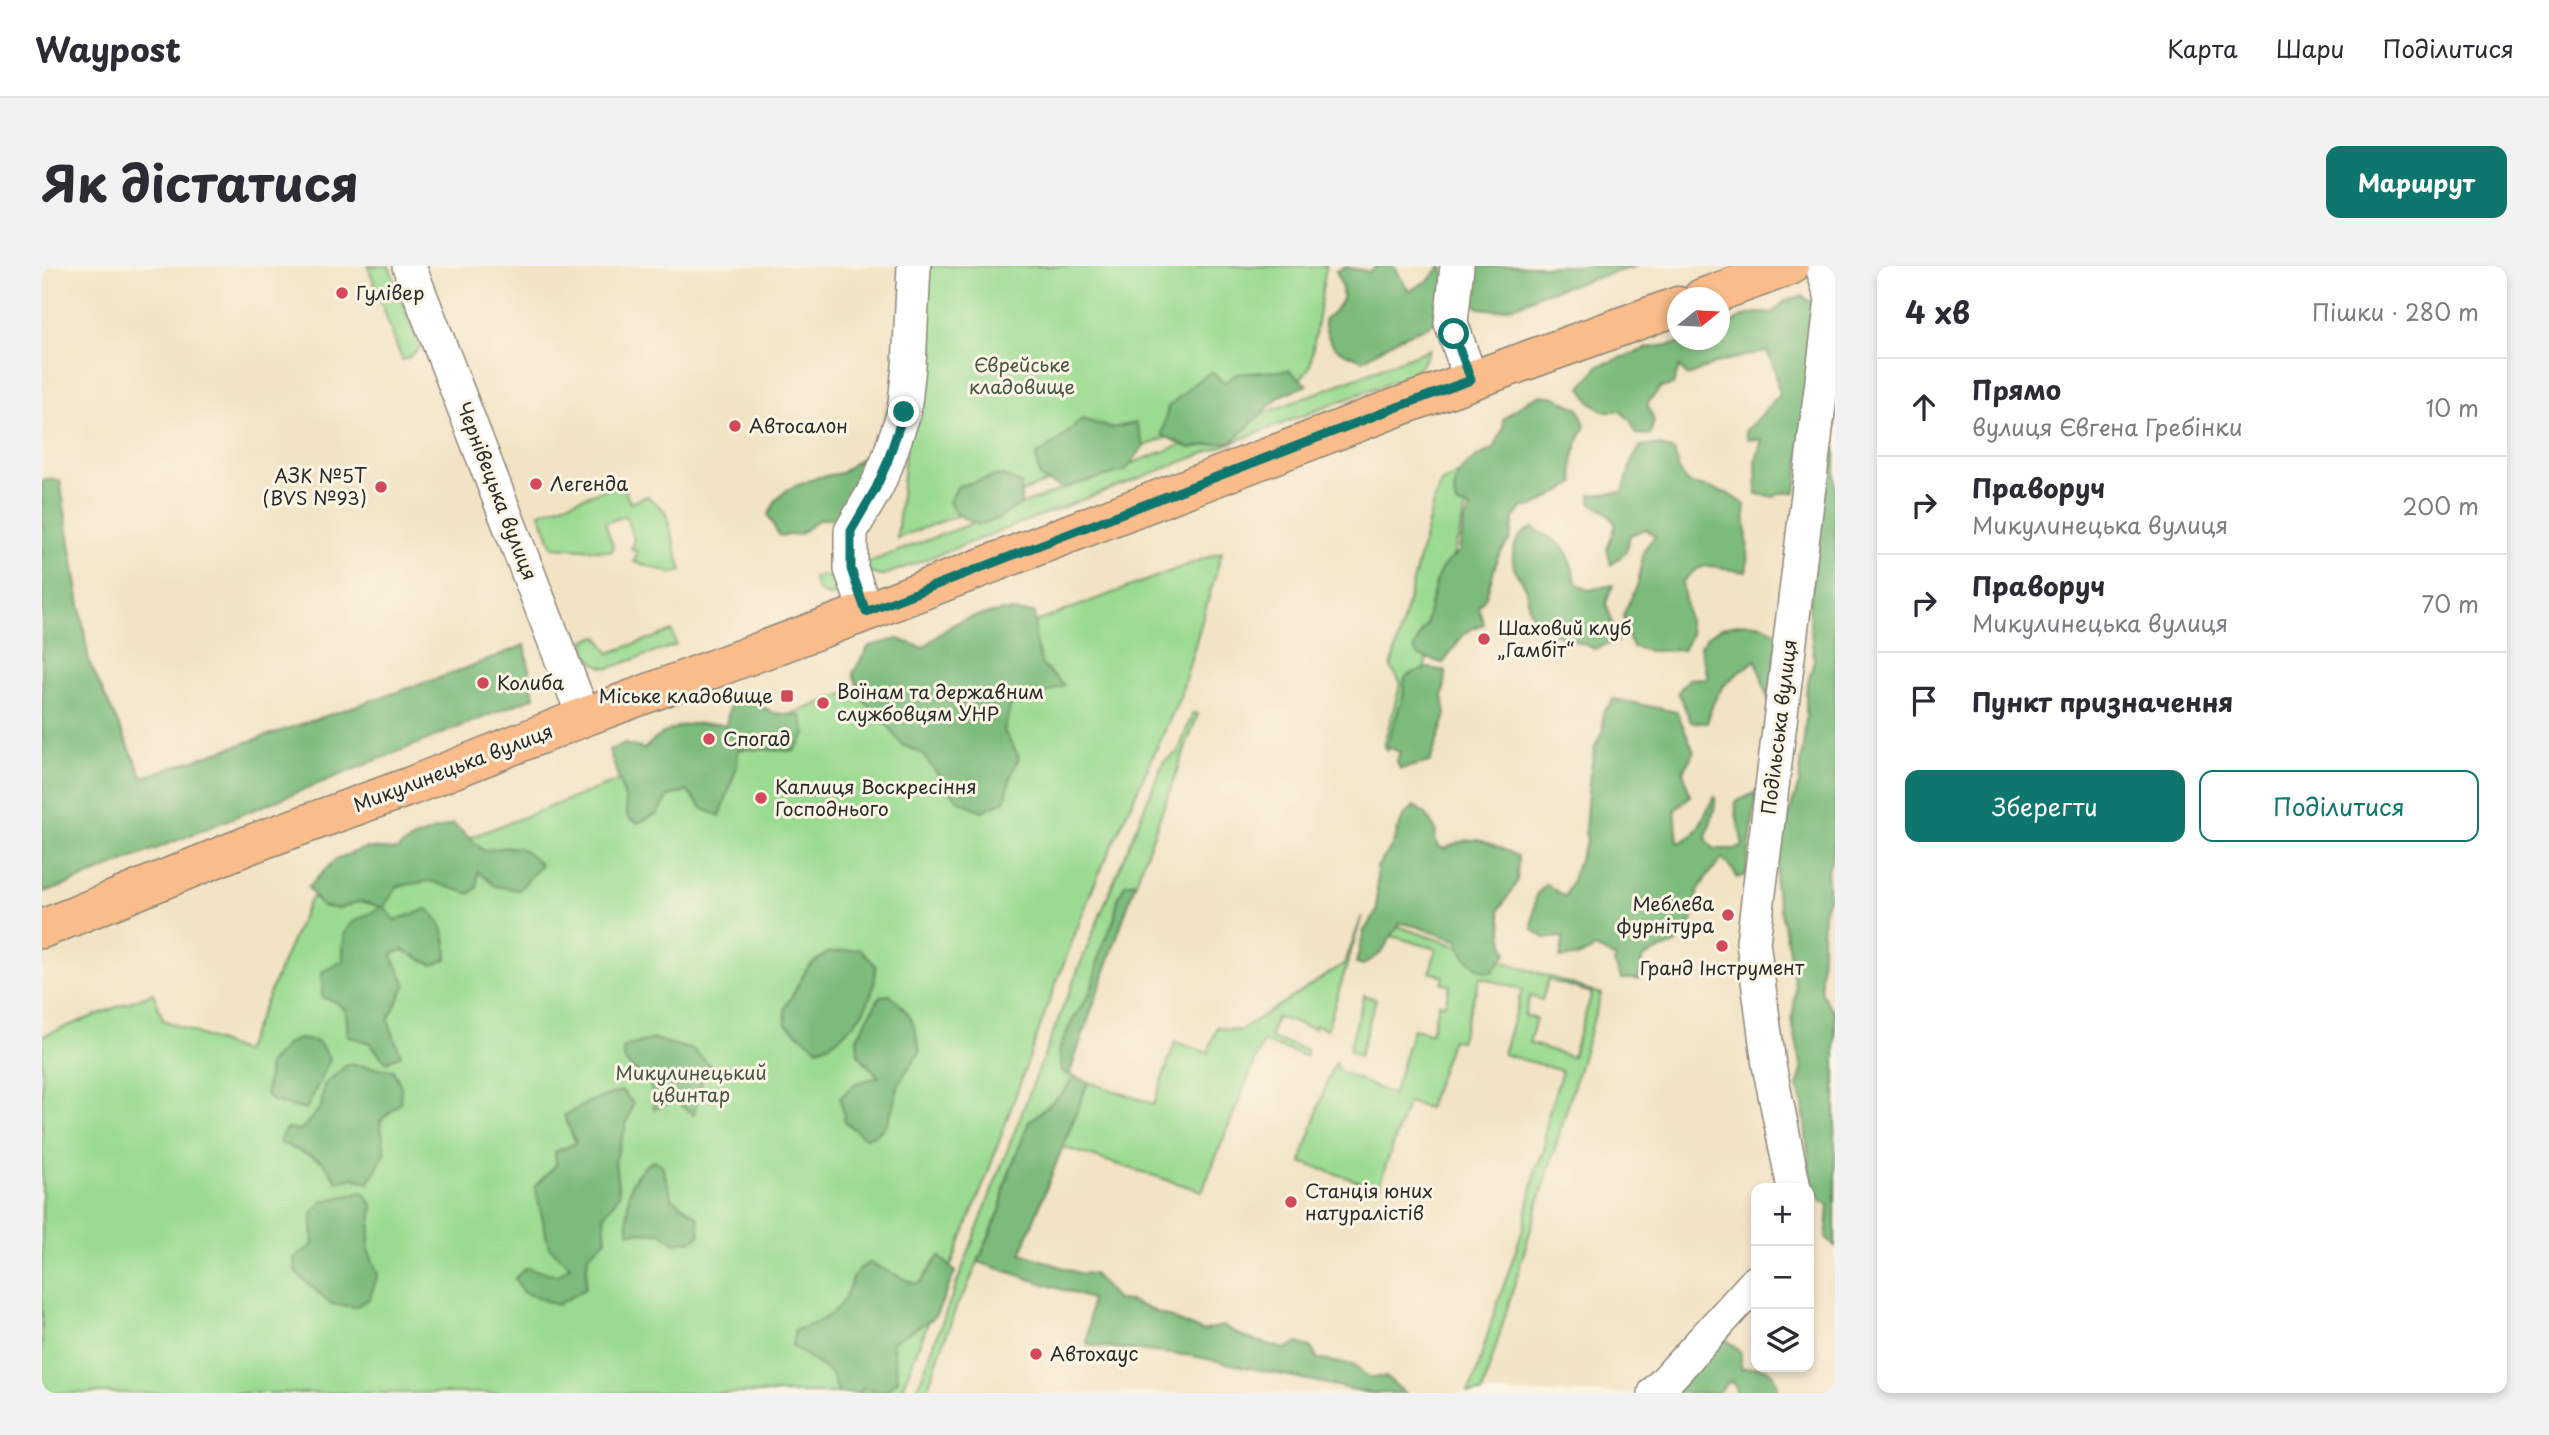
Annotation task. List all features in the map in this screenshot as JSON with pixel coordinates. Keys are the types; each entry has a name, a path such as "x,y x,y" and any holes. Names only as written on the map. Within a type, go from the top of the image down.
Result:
{"main road":[{"path":"1730,288 1790,266"},
{"name":"Микулинецька вулиця","path":"42,929 251,844 411,786 584,717 866,612 1395,408 1667,310"}],"street":[{"name":"Чернівецька вулиця","path":"409,266 584,717"},
{"path":"866,612 851,569 851,531 876,488 904,412 914,266"},
{"path":"1457,266 1451,323 1471,380"},
{"name":"Подільська вулиця","path":"1793,1183 1769,1065 1753,942 1832,299 1822,266"},
{"path":"1656,1393 1751,1288"}],"green space":[{"path":"368,266 389,266 420,348 408,358 402,360"},
{"name":"Єврейське кладовище","path":"923,266 1326,266 1310,367 1290,392 897,538"},
{"path":"1376,266 1393,266 1409,291 1429,280 1441,266 1459,302 1427,327 1401,337 1363,360 1346,354 1331,343 1324,320 1342,298 1342,287 1336,271 1346,267 1371,272"},
{"path":"1473,266 1637,266 1543,293 1518,305 1497,310 1479,308 1469,299 1469,283 1475,270"},
{"path":"1803,296 1818,308 1796,492 1781,493 1774,497 1757,494 1756,460 1762,440 1748,439 1745,431 1779,395 1775,370 1767,351 1719,362 1688,376 1679,367 1673,385 1660,388 1647,404 1654,421 1650,435 1636,434 1631,421 1620,411 1602,411 1590,401 1581,388 1598,366 1648,348 1667,345 1667,350 1730,350 1730,325 1750,314 1772,314 1786,300"},
{"path":"1430,349 1420,367 1399,379 890,573 880,576 870,573 866,563 1221,430"},
{"path":"1289,370 1307,385 1280,396 1233,441 1190,448 1162,435 1168,407 1211,372 1224,382 1237,374"},
{"path":"1835,374 1835,838 1827,872 1829,895 1823,912 1821,993 1835,1013 1835,1247 1826,1238 1829,1205 1821,1200 1810,1173 1803,1104 1797,1087 1802,1070 1792,1021 1796,991 1775,886 1778,848 1799,784 1806,719 1806,691 1814,660 1809,611"},
{"path":"1542,395 1555,397 1579,409 1585,426 1574,454 1575,483 1535,506 1523,507 1514,518 1510,539 1498,557 1486,596 1478,607 1484,624 1464,634 1443,663 1419,656 1414,649 1427,624 1437,579 1446,564 1459,552 1464,522 1470,509 1456,504 1454,493 1458,476 1469,463 1494,449 1503,429 1503,419 1530,399"},
{"path":"1082,419 1111,428 1136,423 1144,446 1125,471 1063,488 1040,478 1036,456 1058,441"},
{"path":"1658,445 1674,451 1678,468 1687,483 1724,492 1745,505 1746,572 1704,566 1690,574 1682,583 1691,635 1683,650 1650,651 1633,647 1626,632 1623,615 1638,584 1644,550 1655,536 1646,529 1630,535 1626,552 1611,565 1607,549 1616,525 1606,512 1591,503 1590,495 1623,492 1632,460 1641,446"},
{"path":"872,450 890,453 855,501 838,519 819,519 800,534 779,536 768,515 777,499 788,489 819,477 841,473"},
{"path":"1457,474 1466,474 1470,491 1404,747 1394,743 1387,751 1383,746 1401,683 1391,668 1433,504 1441,483"},
{"path":"1000,475 1021,484 1021,504 999,518 978,525 956,514 949,502 958,486"},
{"path":"42,480 60,480 89,662 143,777 451,674 525,645 534,697 56,889 42,892"},
{"path":"622,483 630,503 647,496 665,511 682,571 673,573 634,562 637,551 631,549 634,539 625,516 605,523 613,546 612,551 553,547 540,513"},
{"path":"1533,528 1564,548 1576,583 1588,590 1613,585 1606,603 1618,641 1594,649 1546,629 1531,614 1527,591 1513,561 1518,538"},
{"name":"Микулинецький цвинтар","path":"1222,552 1180,697 1093,887 986,1178 900,1393 42,1393 42,1036 153,993 163,1020 244,1052 310,899"},
{"path":"821,575 838,579 847,592 830,596 821,593 814,578"},
{"path":"1004,611 1035,613 1035,641 1042,665 1064,685 1040,696 1011,704 1004,731 1019,757 1011,775 1005,801 982,811 959,801 921,753 902,745 886,723 863,700 853,673 869,646 898,639 923,648 960,621"},
{"path":"1747,623 1763,625 1778,634 1769,702 1756,660 1724,686 1714,701 1707,723 1691,722 1678,692 1689,679 1708,678 1700,646 1721,628"},
{"path":"672,631 676,645 609,668 594,662 589,656 585,640 598,636 609,653"},
{"path":"1428,668 1446,671 1443,697 1446,715 1430,762 1400,769 1397,761 1400,752 1386,746 1403,697 1405,678"},
{"path":"746,698 774,713 801,716 806,734 794,751 738,749 737,766 720,816 703,809 687,791 669,796 657,814 638,823 628,818 625,798 609,750 624,744 644,749 653,740 682,726 702,723 726,725 730,704"},
{"path":"1614,699 1677,712 1694,752 1683,771 1690,796 1675,810 1678,843 1697,830 1715,797 1715,808 1706,839 1714,849 1743,847 1736,802 1757,792 1746,875 1737,878 1722,859 1698,892 1690,930 1675,944 1643,957 1639,979 1622,979 1614,963 1616,958 1595,948 1578,957 1560,958 1564,937 1545,938 1532,929 1536,895 1546,884 1565,897 1587,840 1585,831 1589,780 1595,746 1603,731 1603,712"},
{"path":"1193,713 1198,714 1136,882 1125,884 1118,899 1114,920 1102,946 1091,991 1070,1025 1062,1072 1074,1076 1065,1091 1029,1122 1005,1184 1000,1210 957,1305 926,1393 916,1393 1067,996 1164,761 1178,752"},
{"path":"1414,806 1426,814 1436,831 1437,846 1444,849 1474,840 1490,843 1518,856 1517,882 1499,910 1507,953 1492,972 1480,969 1470,962 1457,940 1400,923 1381,953 1363,965 1356,963 1364,931 1377,911 1377,867 1391,848 1403,817"},
{"path":"453,824 484,851 522,849 541,865 519,890 495,886 478,871 477,888 470,894 430,881 398,886 384,907 395,920 427,909 432,913 443,931 447,959 433,965 403,950 391,954 406,984 388,1020 401,1055 386,1062 370,1043 348,1036 346,1011 336,1002 322,997 322,972 343,961 346,930 355,921 382,907 360,901 338,909 321,906 308,887 336,859 365,848 396,850 416,837"},
{"path":"1136,882 1069,1075 1062,1072 1059,1050 1070,1025 1091,991 1102,946 1114,920 1118,899 1125,884"},
{"path":"1362,916 1327,1029 1315,1025 1314,1029 1276,1017 1270,1038 1307,1050 1306,1056 1263,1042 1202,1191 1063,1147 1088,1082 1154,1104 1175,1042 1208,1053 1217,1027 1239,1031 1345,963"},
{"path":"1388,923 1601,994 1482,1393 1468,1393 1523,1229 1537,1165 1544,1152 1547,1118 1562,1071 1503,1054 1522,990 1480,977 1460,1041 1452,1039 1428,1108 1408,1102 1378,1188 1301,1162 1330,1073 1336,1063 1339,1071 1393,1095 1413,1029 1431,1033 1439,1003 1445,1004 1450,985 1442,983 1444,976 1430,972 1436,949 1385,934","holes":["1548,980 1592,993 1572,1057 1529,1043 1536,1019 1524,1015 1530,996 1542,1000"]},
{"path":"860,949 876,966 870,998 845,1033 818,1049 786,1024 785,1008 808,967 827,953"},
{"path":"890,995 911,1020 920,1052 901,1080 886,1123 874,1135 865,1138 845,1122 840,1098 856,1083 879,1077 858,1054 857,1038 880,996"},
{"path":"1364,995 1376,999 1359,1057 1349,1050"},
{"path":"299,1039 318,1042 330,1059 306,1110 272,1101 266,1094 269,1064 288,1043"},
{"path":"654,1039 693,1050 711,1066 702,1080 694,1115 676,1101 654,1109 650,1080 630,1067 624,1058 624,1047"},
{"path":"348,1064 393,1070 401,1086 400,1103 380,1121 385,1152 369,1183 353,1178 338,1182 322,1161 279,1142 285,1129 301,1130 321,1107 324,1085"},
{"path":"1074,1076 1088,1082 1021,1253 1078,1273 1093,1274 1117,1300 1130,1301 1202,1331 1223,1326 1246,1338 1285,1349 1298,1343 1311,1348 1318,1359 1352,1365 1368,1377 1386,1377 1405,1393 1370,1393 1193,1356 1087,1345 1091,1299 978,1262 1000,1211 1005,1184 1029,1122 1065,1091"},
{"path":"622,1091 633,1103 615,1161 619,1195 604,1216 606,1240 588,1255 585,1289 557,1305 522,1292 515,1278 526,1268 558,1275 570,1266 549,1247 535,1186 556,1165 555,1152 576,1143 564,1116 591,1101"},
{"path":"655,1160 662,1165 672,1198 698,1217 700,1235 693,1240 675,1243 662,1233 628,1232 628,1200 633,1182 645,1166"},
{"path":"363,1192 373,1206 368,1249 378,1274 370,1298 355,1307 331,1304 296,1273 294,1258 313,1245 312,1214 323,1201"},
{"path":"939,1256 955,1272 932,1319 892,1342 898,1380 886,1391 862,1388 861,1393 838,1393 832,1374 792,1346 795,1330 822,1320 838,1308 855,1274 863,1266 870,1263 913,1283 920,1283"},
{"path":"1724,1337 1741,1353 1741,1369 1751,1368 1751,1372 1770,1372 1779,1393 1736,1393 1736,1387 1730,1381 1717,1393 1671,1393"}],"place":[{"name":"Гулівер","path":"342,293"},
{"name":"Автосалон","path":"735,426"},
{"name":"Легенда","path":"536,484"},
{"name":"АЗК №5Т (BVS №93)","path":"381,487"},
{"name":"Шаховий клуб „Гамбіт“","path":"1484,639"},
{"name":"Колиба","path":"483,683"},
{"name":"Міське кладовище","path":"787,696"},
{"name":"Воїнам та державним службовцям УНР","path":"823,703"},
{"name":"Спогад","path":"709,739"},
{"name":"Каплиця Воскресіння Господнього","path":"761,798"},
{"name":"Меблева фурнітура","path":"1728,915"},
{"name":"Гранд Інструмент","path":"1722,946"},
{"name":"Станція юних натуралістів","path":"1291,1202"},
{"name":"Автохаус","path":"1036,1354"}],"route":[{"path":"904,412 876,488 851,531 851,569 866,612 1471,380 1454,334"}]}
